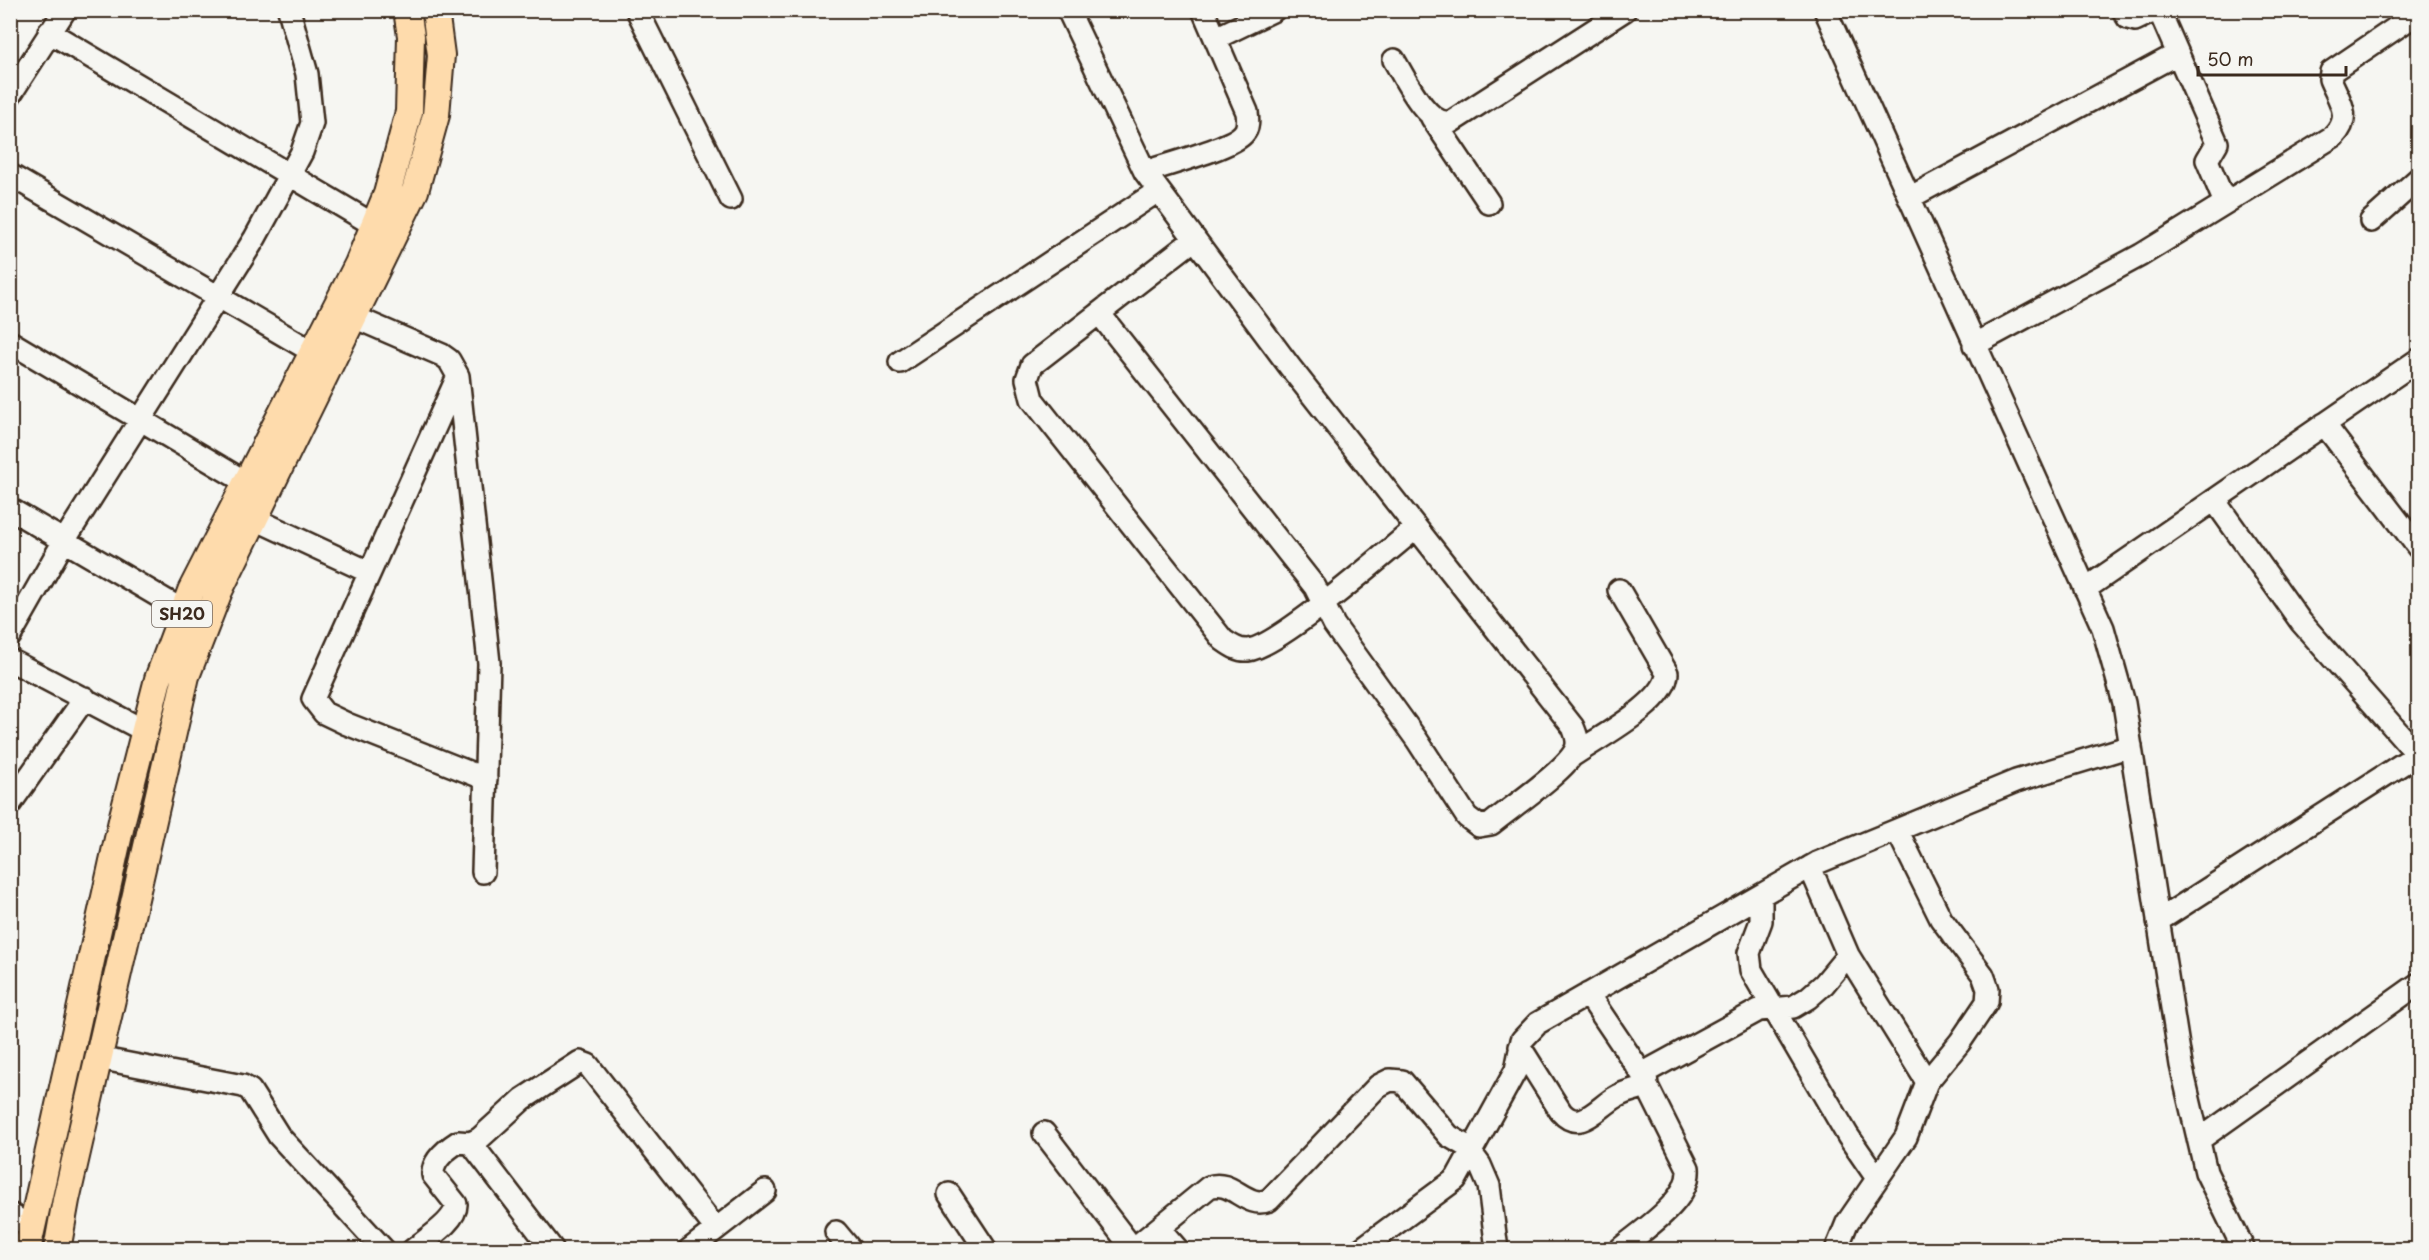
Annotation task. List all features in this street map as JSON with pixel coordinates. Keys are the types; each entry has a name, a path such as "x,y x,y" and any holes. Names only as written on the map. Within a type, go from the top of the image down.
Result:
{"main road":[{"name":"SH20","path":"30,1239 123,816 158,679 191,591 358,264 387,194 409,112 411,36 407,10"},
{"name":"SH20","path":"57,1250 98,1058 186,676 219,591 415,191 433,126 441,55 435,10"}],"street":[{"path":"10,95 65,10"},
{"path":"10,636 64,541 291,176 312,123 307,74 289,10"},
{"path":"637,10 731,199"},
{"path":"1068,10 1145,172 1158,191 1290,367 1573,727 1577,741 1572,756 1566,764 1491,824 1485,827 1473,823 1334,625 1315,587 1099,313"},
{"path":"1145,172 1229,143 1245,133 1248,124 1247,112 1203,10"},
{"path":"1216,38 1274,10"},
{"path":"1432,117 1444,123 1460,118 1625,10"},
{"path":"2123,10 2128,18 2135,20 2154,11 2159,12 2216,142 2207,160 2225,203"},
{"path":"1830,12 1974,345 2103,628 2124,703 2181,1065 2206,1172 2244,1250"},
{"path":"1974,345 2141,255 2334,136 2341,128 2345,116 2330,79 2331,72 2418,13"},
{"path":"50,32 374,225"},
{"path":"1909,198 2177,54"},
{"path":"1394,60 1489,202"},
{"path":"10,175 314,352"},
{"path":"2371,221 2418,179"},
{"path":"900,362 1158,191"},
{"path":"1195,239 1032,364 1027,379 1032,399 1229,644 1246,651 1262,646 1322,604 1416,528"},
{"path":"354,317 442,355 449,360 458,376 488,649 483,872"},
{"path":"10,342 247,483"},
{"path":"2085,589 2418,360"},
{"path":"458,376 314,693 315,704 324,712 347,724 486,779"},
{"path":"2324,424 2418,547"},
{"path":"2158,921 2418,754 2301,621 2214,500"},
{"path":"10,509 184,611"},
{"path":"255,519 369,572"},
{"path":"1572,756 1652,702 1667,681 1667,673 1619,590"},
{"path":"10,660 145,731"},
{"path":"10,804 85,698"},
{"path":"1360,1250 1447,1188 1456,1179 1491,1111 1516,1070 1520,1047 1526,1035 1538,1023 1810,867 2016,781 2131,746"},
{"path":"1836,1250 1847,1223 1906,1137 1927,1082 1975,1023 1987,1002 1988,988 1975,962 1941,919 1897,830"},
{"path":"1810,867 1848,955 1927,1082"},
{"path":"1761,895 1761,921 1749,953 1749,964 1848,1136 1877,1178"},
{"path":"1646,1083 1646,1075 1653,1066 1759,1010 1793,1007 1808,998 1824,984 1848,955"},
{"path":"2199,1140 2418,984"},
{"path":"1588,994 1646,1083 1688,1168 1687,1186 1676,1202 1619,1250"},
{"path":"1520,1047 1566,1119 1574,1121 1586,1119 1618,1095 1646,1083"},
{"path":"98,1058 243,1086 250,1090 279,1136 384,1250"},
{"path":"413,1250 450,1218 457,1207 433,1175 434,1166 454,1144 471,1143 479,1139 523,1099 576,1063 584,1063 716,1229"},
{"path":"1044,1133 1132,1249 1209,1187 1216,1184 1252,1202 1269,1200 1377,1086 1390,1080 1402,1081 1449,1136 1466,1146 1471,1152 1489,1186 1497,1250"},
{"path":"471,1143 553,1250"},
{"path":"689,1250 765,1191"},
{"path":"949,1194 986,1250"},
{"path":"10,1214 30,1239"},
{"path":"1159,1228 1178,1250"},
{"path":"836,1232 851,1250"}]}
